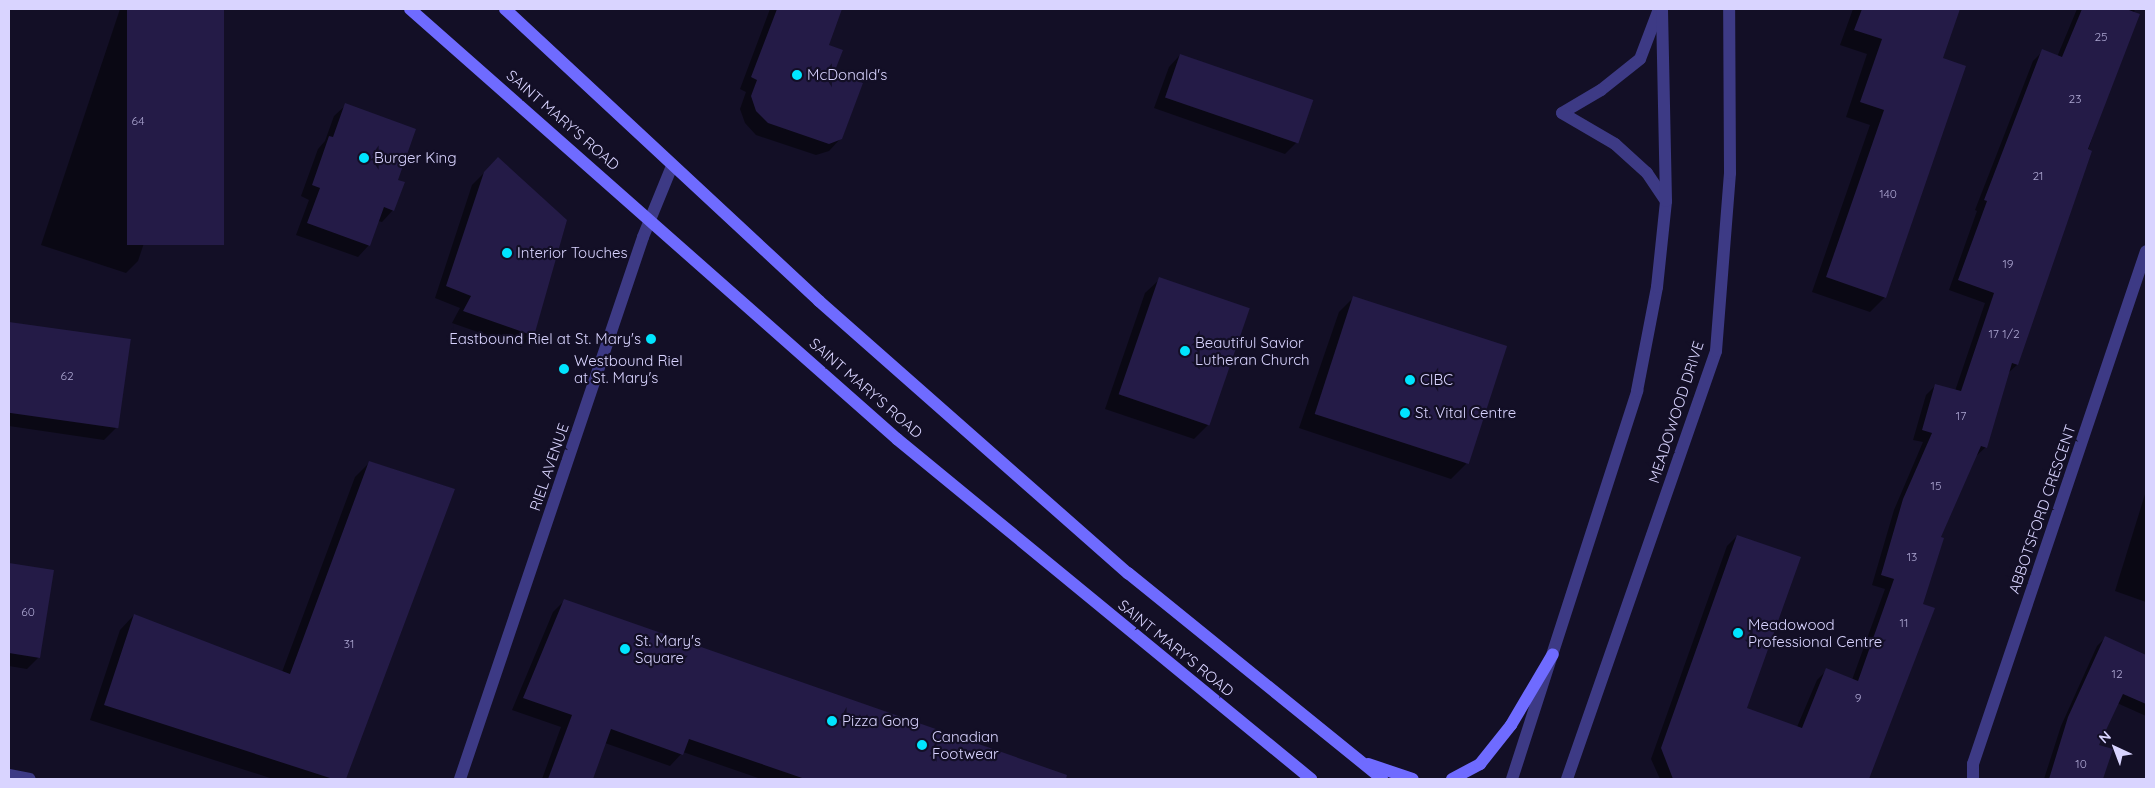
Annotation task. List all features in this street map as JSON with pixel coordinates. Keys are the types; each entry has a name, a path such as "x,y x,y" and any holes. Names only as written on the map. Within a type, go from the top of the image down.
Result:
{"main road":[{"name":"SAINT MARY'S ROAD","path":"410,9 651,219 897,439 1311,779"},
{"name":"SAINT MARY'S ROAD","path":"505,9 819,301 1128,573 1382,779"},
{"path":"1452,779 1480,764 1511,725 1553,654"},
{"path":"1360,761 1413,779"}],"street":[{"path":"1660,9 1640,59 1601,90 1562,113 1615,144 1647,173 1666,201"},
{"path":"1512,779 1637,391 1657,287 1666,201 1660,9"},
{"name":"MEADOWOOD DRIVE","path":"1567,779 1716,351 1730,173 1729,9"},
{"name":"RIEL AVENUE","path":"460,779 651,219 672,166"},
{"name":"ABBOTSFORD CRESCENT","path":"1973,779 1973,764 2146,251"},
{"path":"9,775 30,779"}],"building":[{"path":"127,9 224,9 224,245 127,245"},
{"name":"McDonald's","path":"777,9 842,9 829,45 843,50 834,73 863,83 842,139 829,144 768,123 756,111 751,96 757,80 751,77"},
{"path":"1862,9 1960,9 1943,58 1966,66 1886,298 1826,277 1884,110 1860,102 1882,39 1854,30"},
{"path":"2082,9 2126,9 2140,14 2088,149 2092,151 2018,365 2012,363 1987,448 1981,446 1941,537 1944,538 1923,604 1935,608 1869,779 1673,779 1661,748 1737,535 1801,557 1747,708 1802,728 1826,668 1858,681 1894,579 1881,575 1903,499 1932,433 1922,430 1935,384 1961,391 1994,293 1958,280 1987,201 1984,200 2042,49 2062,57"},
{"path":"1180,54 1313,100 1298,143 1165,97"},
{"name":"Burger King","path":"345,103 416,129 398,180 405,182 394,211 384,207 370,246 307,223 320,188 312,185 329,136 333,137"},
{"name":"Interior Touches","path":"498,157 567,220 534,336 463,311 471,296 446,286 484,172"},
{"name":"Beautiful Savior Lutheran Church","path":"1159,277 1250,308 1209,425 1119,394"},
{"name":"CIBC","path":"1353,296 1507,346 1469,464 1315,414"},
{"path":"9,322 131,339 118,428 9,413"},
{"path":"369,461 455,489 346,779 333,779 104,705 134,614 290,674"},
{"path":"9,563 54,570 40,658 9,653"},
{"name":"St. Mary's Square","path":"564,599 1067,775 1066,779 805,779 689,739 683,755 611,729 593,779 548,779 572,715 523,698"},
{"path":"2105,636 2146,655 2146,704 2123,694 2099,745 2113,749 2103,779 2049,779 2068,717"}],"place":[{"name":"McDonald's","path":"797,75"},
{"name":"Burger King","path":"364,158"},
{"name":"Interior Touches","path":"507,253"},
{"name":"Eastbound Riel at St. Mary's","path":"651,339"},
{"name":"Beautiful Savior Lutheran Church","path":"1185,351"},
{"name":"Westbound Riel at St. Mary's","path":"564,369"},
{"name":"CIBC","path":"1410,380"},
{"name":"St. Vital Centre","path":"1405,413"},
{"name":"Meadowood Professional Centre","path":"1738,633"},
{"name":"St. Mary's Square","path":"625,649"},
{"name":"Pizza Gong","path":"832,721"},
{"name":"Canadian Footwear","path":"922,745"}]}
